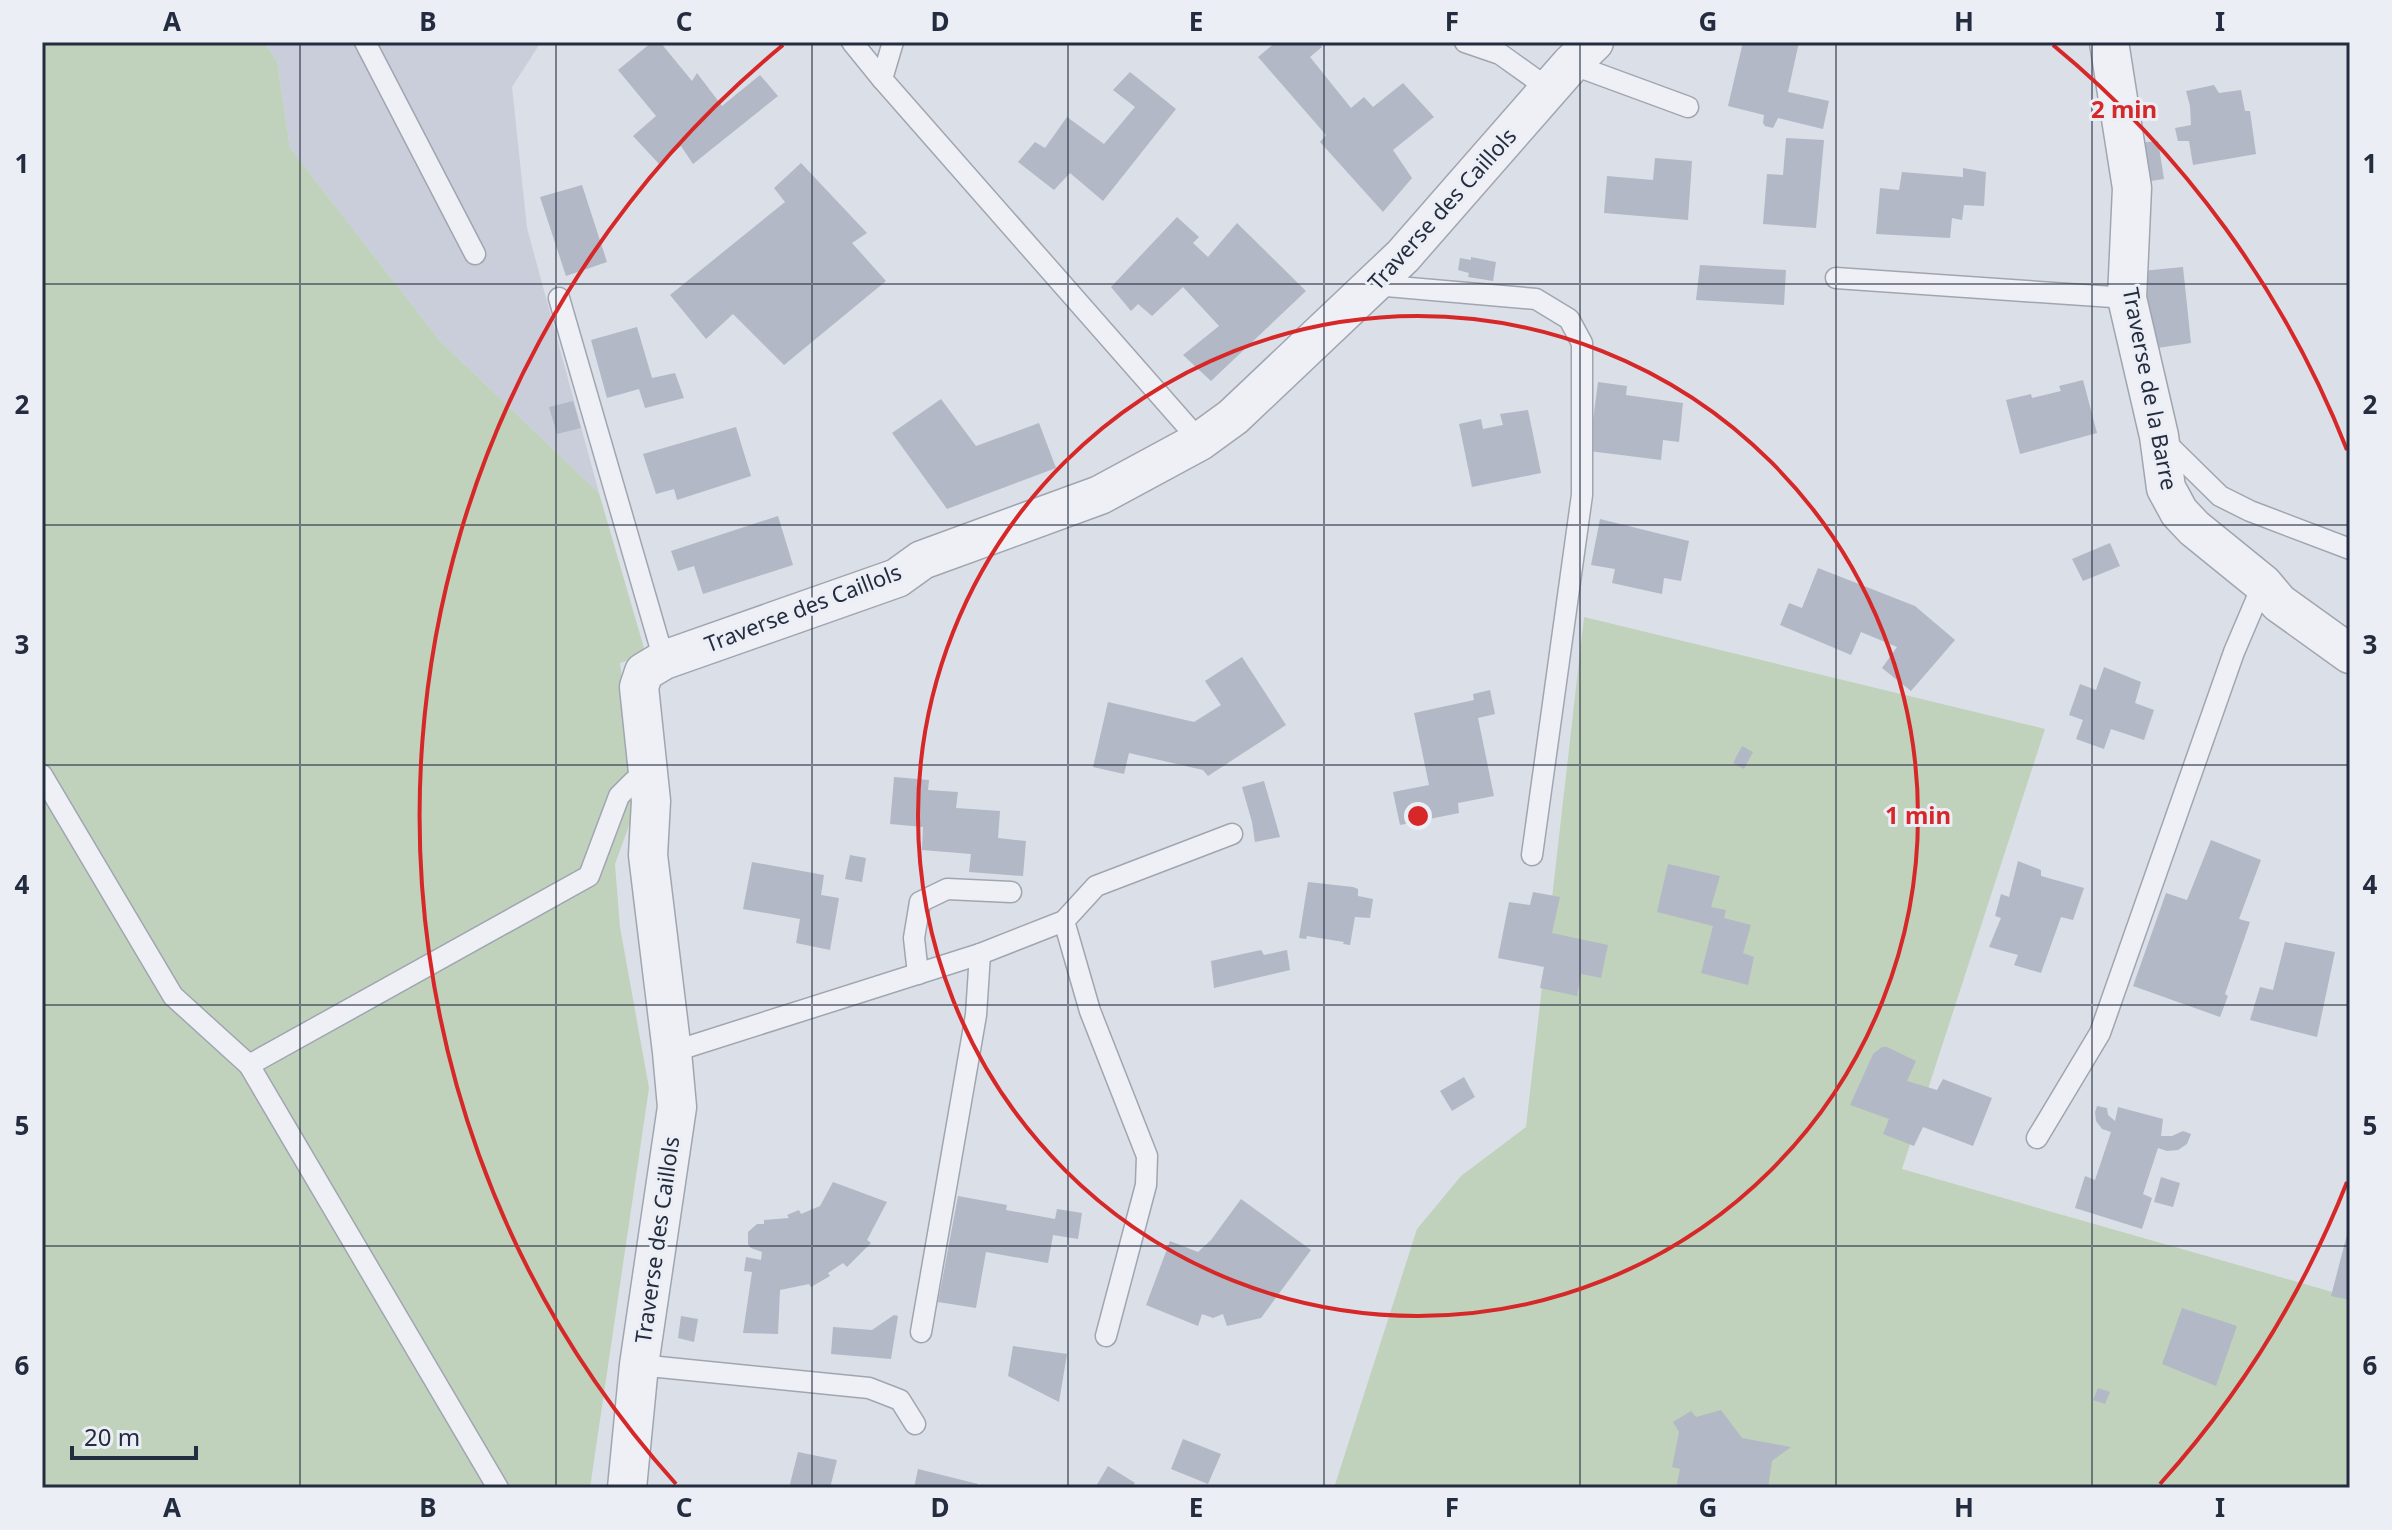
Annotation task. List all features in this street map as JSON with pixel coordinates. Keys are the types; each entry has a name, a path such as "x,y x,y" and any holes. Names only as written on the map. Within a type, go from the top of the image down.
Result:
{"street":[{"name":"Traverse de la Barre","path":"2109,42 2132,188 2127,298 2159,436 2166,488 2179,512 2194,528 2263,584 2279,603 2350,654"},
{"name":"Traverse des Caillols","path":"627,1488 639,1365 677,1107 648,855 651,801 639,687 644,672 664,660 897,578 922,560 1100,495 1200,441 1233,417 1375,285 1571,65"}],"lane":[{"path":"365,42 475,254"},
{"path":"852,42 1200,441"},
{"path":"882,79 893,42"},
{"path":"1465,42 1500,54 1571,65 1688,107"},
{"path":"1836,278 2127,298"},
{"path":"1375,285 1536,299 1569,319 1582,343 1582,495 1532,855"},
{"path":"559,298 664,660"},
{"path":"2159,436 2220,496 2250,511 2350,549"},
{"path":"2037,1138 2100,1033 2234,652 2263,584"},
{"path":"42,775 173,996 249,1065 498,1488"},
{"path":"249,1065 589,876 619,796 634,781 648,778"},
{"path":"672,1052 980,954 1064,921 1096,886 1232,834"},
{"path":"918,974 914,938 920,902 947,889 1011,892"},
{"path":"1064,921 1090,1011 1147,1156 1146,1185 1106,1336"},
{"path":"921,1332 976,1015 980,954"},
{"path":"639,1365 869,1388 900,1400 915,1424"}],"shaded area":[{"path":"263,42 541,42 512,87 527,228 599,493 440,341 290,148 277,61"}],"green space":[{"path":"42,42 263,42 277,61 290,148 440,341 599,493 646,655 620,663 638,801 615,864 620,927 649,1088 590,1488 42,1488"},
{"path":"1584,617 2045,729 1902,1169 2350,1297 2350,1488 1334,1488 1417,1229 1461,1176 1526,1127"}],"building":[{"path":"652,42 660,42 692,81 697,73 722,106 760,75 778,96 693,164 681,146 660,165 633,136 656,116 618,70"},
{"path":"1276,42 1318,42 1322,47 1310,57 1351,108 1364,97 1373,107 1403,83 1434,117 1393,150 1412,178 1383,212 1320,142 1326,135 1258,57"},
{"path":"1743,42 1799,42 1788,92 1829,101 1823,129 1778,118 1773,128 1765,126 1764,115 1728,106"},
{"path":"1130,72 1176,109 1103,201 1070,173 1054,190 1018,162 1035,142 1045,148 1067,117 1104,144 1135,107 1113,90"},
{"path":"2214,85 2219,93 2241,90 2245,111 2250,111 2256,154 2193,165 2189,141 2178,141 2175,128 2191,125 2186,91"},
{"path":"1786,138 1824,140 1816,228 1763,224 1767,174 1783,175"},
{"path":"2158,141 2164,179 2144,182 2137,143"},
{"path":"1655,158 1692,161 1688,220 1604,213 1607,176 1653,180"},
{"path":"801,163 867,233 852,243 886,281 784,365 733,314 706,339 670,295 785,202 774,188"},
{"path":"1963,168 1986,172 1984,206 1964,205 1962,220 1952,218 1950,238 1876,234 1880,188 1899,190 1902,172 1963,177"},
{"path":"582,185 607,262 566,276 540,197"},
{"path":"1177,217 1199,237 1193,243 1208,257 1237,223 1306,291 1211,381 1183,355 1219,326 1183,287 1152,316 1138,304 1131,311 1111,287"},
{"path":"1471,257 1496,262 1493,281 1468,277 1469,273 1458,270 1460,258 1471,260"},
{"path":"1700,265 1786,270 1784,305 1696,300"},
{"path":"2183,267 2191,343 2151,349 2142,271"},
{"path":"637,327 652,378 675,373 684,398 645,408 639,389 607,398 591,340"},
{"path":"2083,380 2097,433 2020,454 2006,400 2061,391 2059,386"},
{"path":"1598,382 1627,386 1626,395 1683,403 1679,442 1663,440 1661,460 1589,451"},
{"path":"941,399 976,446 1039,423 1056,468 947,509 892,433"},
{"path":"573,401 581,428 557,434 549,407"},
{"path":"1528,410 1541,473 1472,487 1459,424 1481,419 1483,429 1503,425 1500,414"},
{"path":"736,427 751,476 677,500 674,489 656,494 643,454"},
{"path":"778,516 793,565 703,594 694,566 678,571 671,551"},
{"path":"1600,519 1689,541 1681,581 1664,578 1662,594 1612,583 1615,569 1591,565"},
{"path":"2110,543 2120,566 2083,581 2072,559"},
{"path":"1818,568 1915,606 1955,640 1911,691 1882,668 1897,647 1861,632 1851,655 1780,625 1789,603 1802,608"},
{"path":"1242,657 1286,725 1208,776 1203,770 1129,753 1124,774 1093,767 1108,702 1194,722 1221,705 1205,681"},
{"path":"2104,667 2141,682 2135,703 2154,710 2144,740 2111,729 2104,749 2076,739 2083,720 2069,715 2080,684 2096,690"},
{"path":"1490,690 1495,714 1478,718 1494,796 1458,803 1459,813 1400,825 1393,792 1429,785 1414,713 1474,700 1473,694"},
{"path":"1742,746 1753,752 1744,769 1733,763"},
{"path":"894,777 929,780 928,790 958,792 956,808 1000,811 998,838 1026,841 1023,876 969,872 971,854 922,850 923,827 890,824"},
{"path":"1264,781 1280,837 1255,842 1242,787"},
{"path":"2211,840 2261,860 2239,919 2250,922 2220,1017 2133,986 2166,893 2187,900"},
{"path":"850,855 866,858 862,882 845,879"},
{"path":"2018,861 2041,870 2041,876 2084,888 2073,920 2061,917 2041,973 2014,965 2018,955 1989,947 2001,918 1995,916 2001,894 2009,897"},
{"path":"752,862 824,875 821,895 839,898 830,950 796,943 800,919 743,909"},
{"path":"1668,864 1720,876 1711,907 1726,910 1724,918 1751,925 1743,953 1754,957 1748,985 1701,973 1713,926 1657,912"},
{"path":"1308,882 1353,887 1358,889 1358,896 1373,899 1370,918 1355,917 1350,945 1307,936 1306,939 1299,938"},
{"path":"1533,892 1560,897 1552,933 1608,945 1601,978 1581,974 1577,996 1540,988 1544,967 1498,958 1509,902 1530,905"},
{"path":"2285,942 2335,952 2317,1037 2250,1020 2260,987 2273,990"},
{"path":"1261,950 1264,955 1287,950 1290,970 1214,988 1211,961"},
{"path":"1882,1047 1916,1061 1907,1081 1937,1090 1943,1079 1992,1098 1973,1146 1923,1127 1914,1146 1883,1134 1889,1119 1850,1105 1873,1054"},
{"path":"1464,1077 1475,1097 1452,1111 1440,1091"},
{"path":"2097,1106 2107,1108 2108,1115 2115,1121 2118,1107 2163,1119 2161,1136 2172,1136 2183,1131 2191,1134 2187,1144 2178,1150 2158,1148 2143,1194 2152,1198 2142,1229 2075,1208 2085,1176 2095,1180 2111,1132 2102,1129 2096,1121"},
{"path":"2161,1177 2180,1183 2173,1207 2154,1202"},
{"path":"833,1182 887,1202 867,1240 871,1243 847,1267 843,1263 828,1273 830,1276 811,1287 809,1284 780,1290 778,1334 743,1333 752,1272 744,1271 746,1257 761,1260 762,1252 748,1244 748,1232 757,1224 764,1224 764,1220 789,1218 787,1215 799,1210 801,1214 820,1206"},
{"path":"958,1196 1007,1205 1006,1210 1055,1219 1057,1209 1082,1213 1078,1239 1053,1235 1048,1263 986,1252 976,1308 938,1302"},
{"path":"1241,1199 1311,1250 1261,1318 1227,1326 1223,1314 1213,1318 1202,1314 1198,1326 1146,1305 1170,1241 1198,1252 1211,1240"},
{"path":"2350,1227 2350,1300 2331,1296"},
{"path":"2182,1308 2237,1326 2216,1386 2162,1364"},
{"path":"894,1315 898,1316 891,1359 831,1354 833,1327 872,1330"},
{"path":"681,1316 698,1319 694,1342 678,1338"},
{"path":"1013,1346 1067,1354 1059,1402 1008,1376"},
{"path":"2098,1388 2110,1392 2105,1404 2093,1400"},
{"path":"1721,1410 1742,1438 1791,1447 1772,1461 1768,1488 1676,1488 1680,1469 1672,1467 1679,1432 1673,1422 1691,1411 1696,1417"},
{"path":"1183,1439 1221,1454 1208,1484 1171,1469"},
{"path":"798,1452 837,1460 830,1488 789,1488"},
{"path":"1108,1466 1135,1483 1131,1488 1095,1488"},
{"path":"918,1469 978,1484 977,1488 914,1488"}]}
